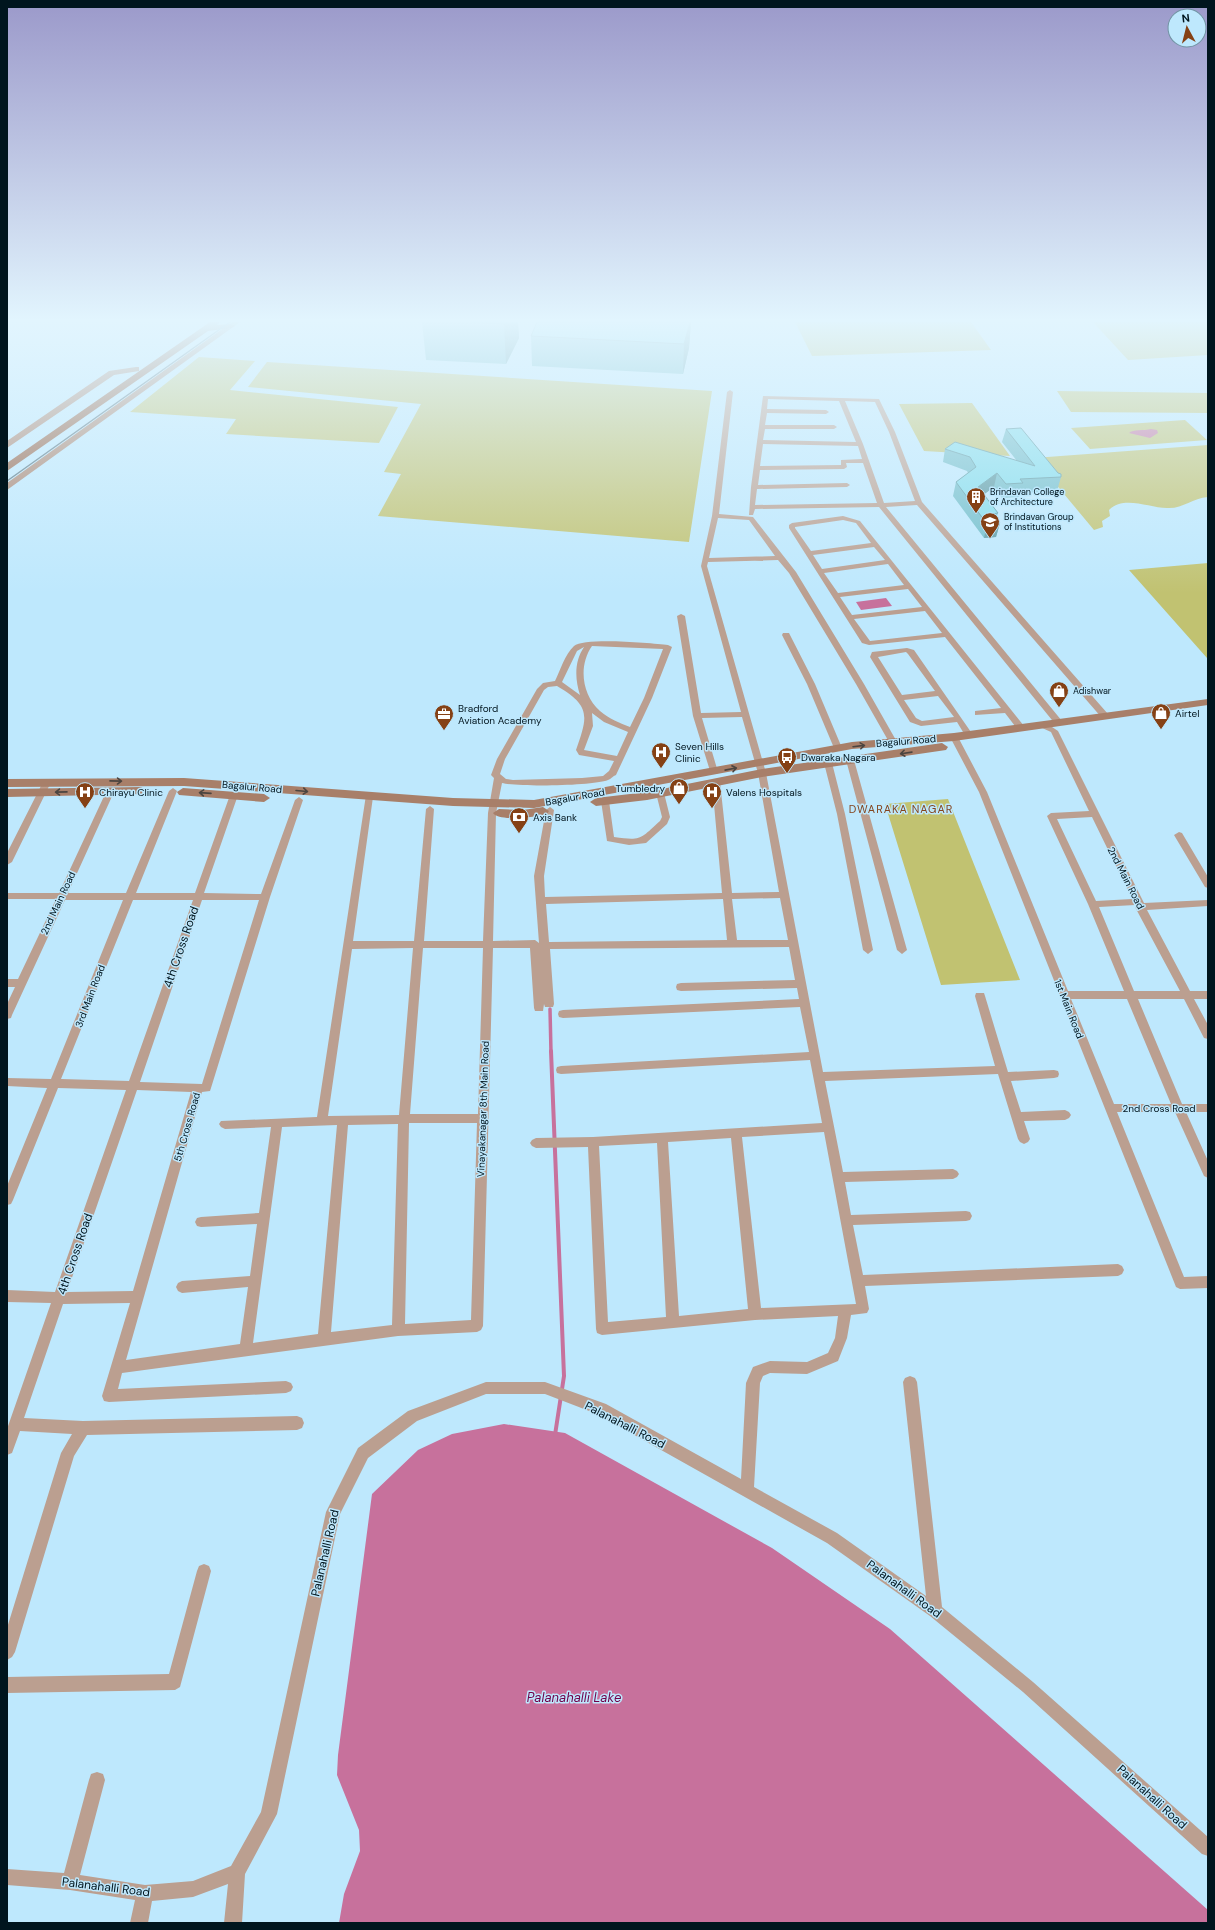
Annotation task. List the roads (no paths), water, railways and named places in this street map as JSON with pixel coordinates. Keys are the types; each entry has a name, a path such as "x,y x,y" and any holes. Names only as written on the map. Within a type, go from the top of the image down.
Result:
{"highway":[{"path":"7,458 74,412"},
{"path":"7,468 85,412"}],"main road":[{"path":"7,445 55,412"},
{"path":"7,487 111,412"},
{"name":"Bagalur Road","path":"7,793 45,787 209,783 430,809 493,809 568,802 608,796 761,768 838,748 893,742 957,740 969,735 1043,725 1056,727 1150,708 1208,702"},
{"name":"Bagalur Road","path":"761,768 828,763 957,740 1208,710"},
{"name":"Bagalur Road","path":"7,783 110,792 173,791 299,800 493,809 523,814 550,810 583,795 608,796 660,793 715,777"}],"street":[{"path":"593,1142 602,1329 755,1314 863,1309 792,943 761,768 704,566 715,516 728,412"},
{"path":"764,412 751,518 792,572 808,597 893,742"},
{"path":"847,412 860,444 881,505"},
{"path":"883,412 892,432 919,503 1105,716"},
{"path":"762,427 834,427"},
{"path":"760,442 860,444"},
{"path":"757,468 844,467 843,461 866,461"},
{"path":"754,487 847,485"},
{"path":"752,508 919,503"},
{"name":"2nd Main Road","path":"881,505 1056,727 1095,814 1139,904 1208,1035"},
{"path":"715,516 751,518"},
{"path":"947,635 869,643 864,641 792,528 792,525 843,518 858,522 1021,728"},
{"path":"809,553 878,548"},
{"path":"878,548 842,559 888,560"},
{"path":"706,560 780,558"},
{"path":"820,571 888,560"},
{"path":"836,595 909,587"},
{"path":"849,617 926,609"},
{"path":"681,616 697,716 715,777 721,820 726,897 732,944"},
{"path":"786,635 811,684 838,748"},
{"path":"590,644 586,649 579,672 584,695 594,710 611,722 632,731"},
{"path":"498,779 513,782 582,782 605,778 617,767 618,759 648,698 668,647 590,644 578,646 574,650 558,683 579,698 590,718 580,750 582,753 618,759"},
{"path":"959,719 917,723 913,720 874,657 875,654 907,650 911,652 941,693 959,719 969,735"},
{"name":"Vinayakanagar 8th Main Road","path":"398,1330 477,1326 493,809 498,779 495,775 501,760 541,690 546,686 558,683"},
{"path":"900,698 941,693"},
{"path":"978,713 1006,710"},
{"path":"697,716 746,714"},
{"name":"1st Main Road","path":"957,740 983,792 1180,1283 1208,1282"},
{"path":"850,760 902,950"},
{"path":"828,763 841,814 868,950"},
{"path":"605,778 608,796 610,839 637,842 643,841 664,822 666,817 660,793"},
{"path":"582,782 583,795"},
{"path":"7,862 45,787"},
{"name":"3rd Main Road","path":"7,1200 56,1083 129,896 173,791"},
{"name":"2nd Main Road","path":"7,1014 60,896 110,792"},
{"name":"4th Cross Road","path":"7,1448 234,795"},
{"name":"5th Cross Road","path":"286,1387 110,1396 198,1088 206,1088 265,897 299,800"},
{"path":"322,1121 368,802"},
{"path":"118,1367 398,1330 404,1119 417,945 430,809"},
{"path":"348,945 535,944 544,1006 544,946 539,876 550,810"},
{"path":"1095,814 1051,816 1093,904 1178,1108 1208,1173"},
{"path":"1179,835 1208,885"},
{"path":"540,901 602,898 784,895"},
{"path":"7,896 265,897"},
{"path":"1093,904 1208,903"},
{"path":"544,946 792,943"},
{"path":"7,983 22,983"},
{"path":"681,988 800,984"},
{"path":"1064,995 1208,995"},
{"path":"980,996 1024,1138"},
{"path":"563,1014 804,1003"},
{"path":"561,1070 814,1056"},
{"path":"818,1077 1054,1074"},
{"path":"7,1082 198,1088"},
{"name":"2nd Cross Road","path":"1109,1108 1208,1108"},
{"path":"1017,1117 1065,1115"},
{"path":"225,1124 483,1118"},
{"path":"324,1339 343,1121"},
{"path":"246,1350 277,1122"},
{"path":"536,1143 593,1142 828,1127"},
{"path":"736,1132 755,1314"},
{"path":"662,1137 674,1322"},
{"path":"838,1177 953,1174"},
{"path":"846,1220 966,1216"},
{"path":"201,1222 264,1218"},
{"path":"858,1280 1118,1270"},
{"path":"182,1287 255,1281"},
{"path":"7,1296 60,1298 138,1297"},
{"path":"747,1491 753,1383 758,1371 770,1367 807,1368 833,1357 841,1338 845,1310"},
{"path":"910,1382 935,1611"},
{"name":"Palanahalli Road","path":"7,1877 70,1882 145,1893 193,1889 237,1872 269,1814 333,1512 363,1453 413,1416 486,1388 545,1388 601,1409 832,1538 935,1611 1028,1687 1208,1848"},
{"path":"16,1424 83,1428 298,1423"},
{"path":"7,1652 68,1453 83,1428"},
{"path":"7,1685 175,1682 204,1571"},
{"path":"70,1882 97,1780"},
{"path":"233,1923 237,1872"},
{"path":"139,1923 145,1893"}],"water":[{"path":"1151,429 1157,430 1158,433 1150,438 1129,433 1133,431"},
{"path":"886,598 892,606 861,610 856,602"},
{"name":"Palanahalli Lake","path":"504,1424 565,1433 772,1548 890,1629 1208,1910 1208,1923 339,1923 344,1894 360,1851 359,1830 337,1775 338,1755 372,1494 418,1450 452,1434"}],"waterway":[{"path":"550,1009 551,1052"},
{"path":"551,1051 564,1376 555,1435"}],"railway":[{"path":"7,481 104,412"}],"place":[{"name":"Brindavan College of Architecture","path":"976,514"},
{"name":"Brindavan Group of Institutions","path":"990,539"},
{"name":"Adishwar","path":"1059,708"},
{"name":"Airtel","path":"1161,730"},
{"name":"Bradford Aviation Academy","path":"444,731"},
{"name":"Seven Hills Clinic","path":"661,769"},
{"name":"Dwaraka Nagara","path":"787,774"},
{"name":"Tumbledry","path":"679,805"},
{"name":"Chirayu Clinic","path":"85,809"},
{"name":"Valens Hospitals","path":"712,809"},
{"name":"Axis Bank","path":"519,834"}],"district":[{"name":"DWARAKA NAGAR","path":"901,809"}]}
